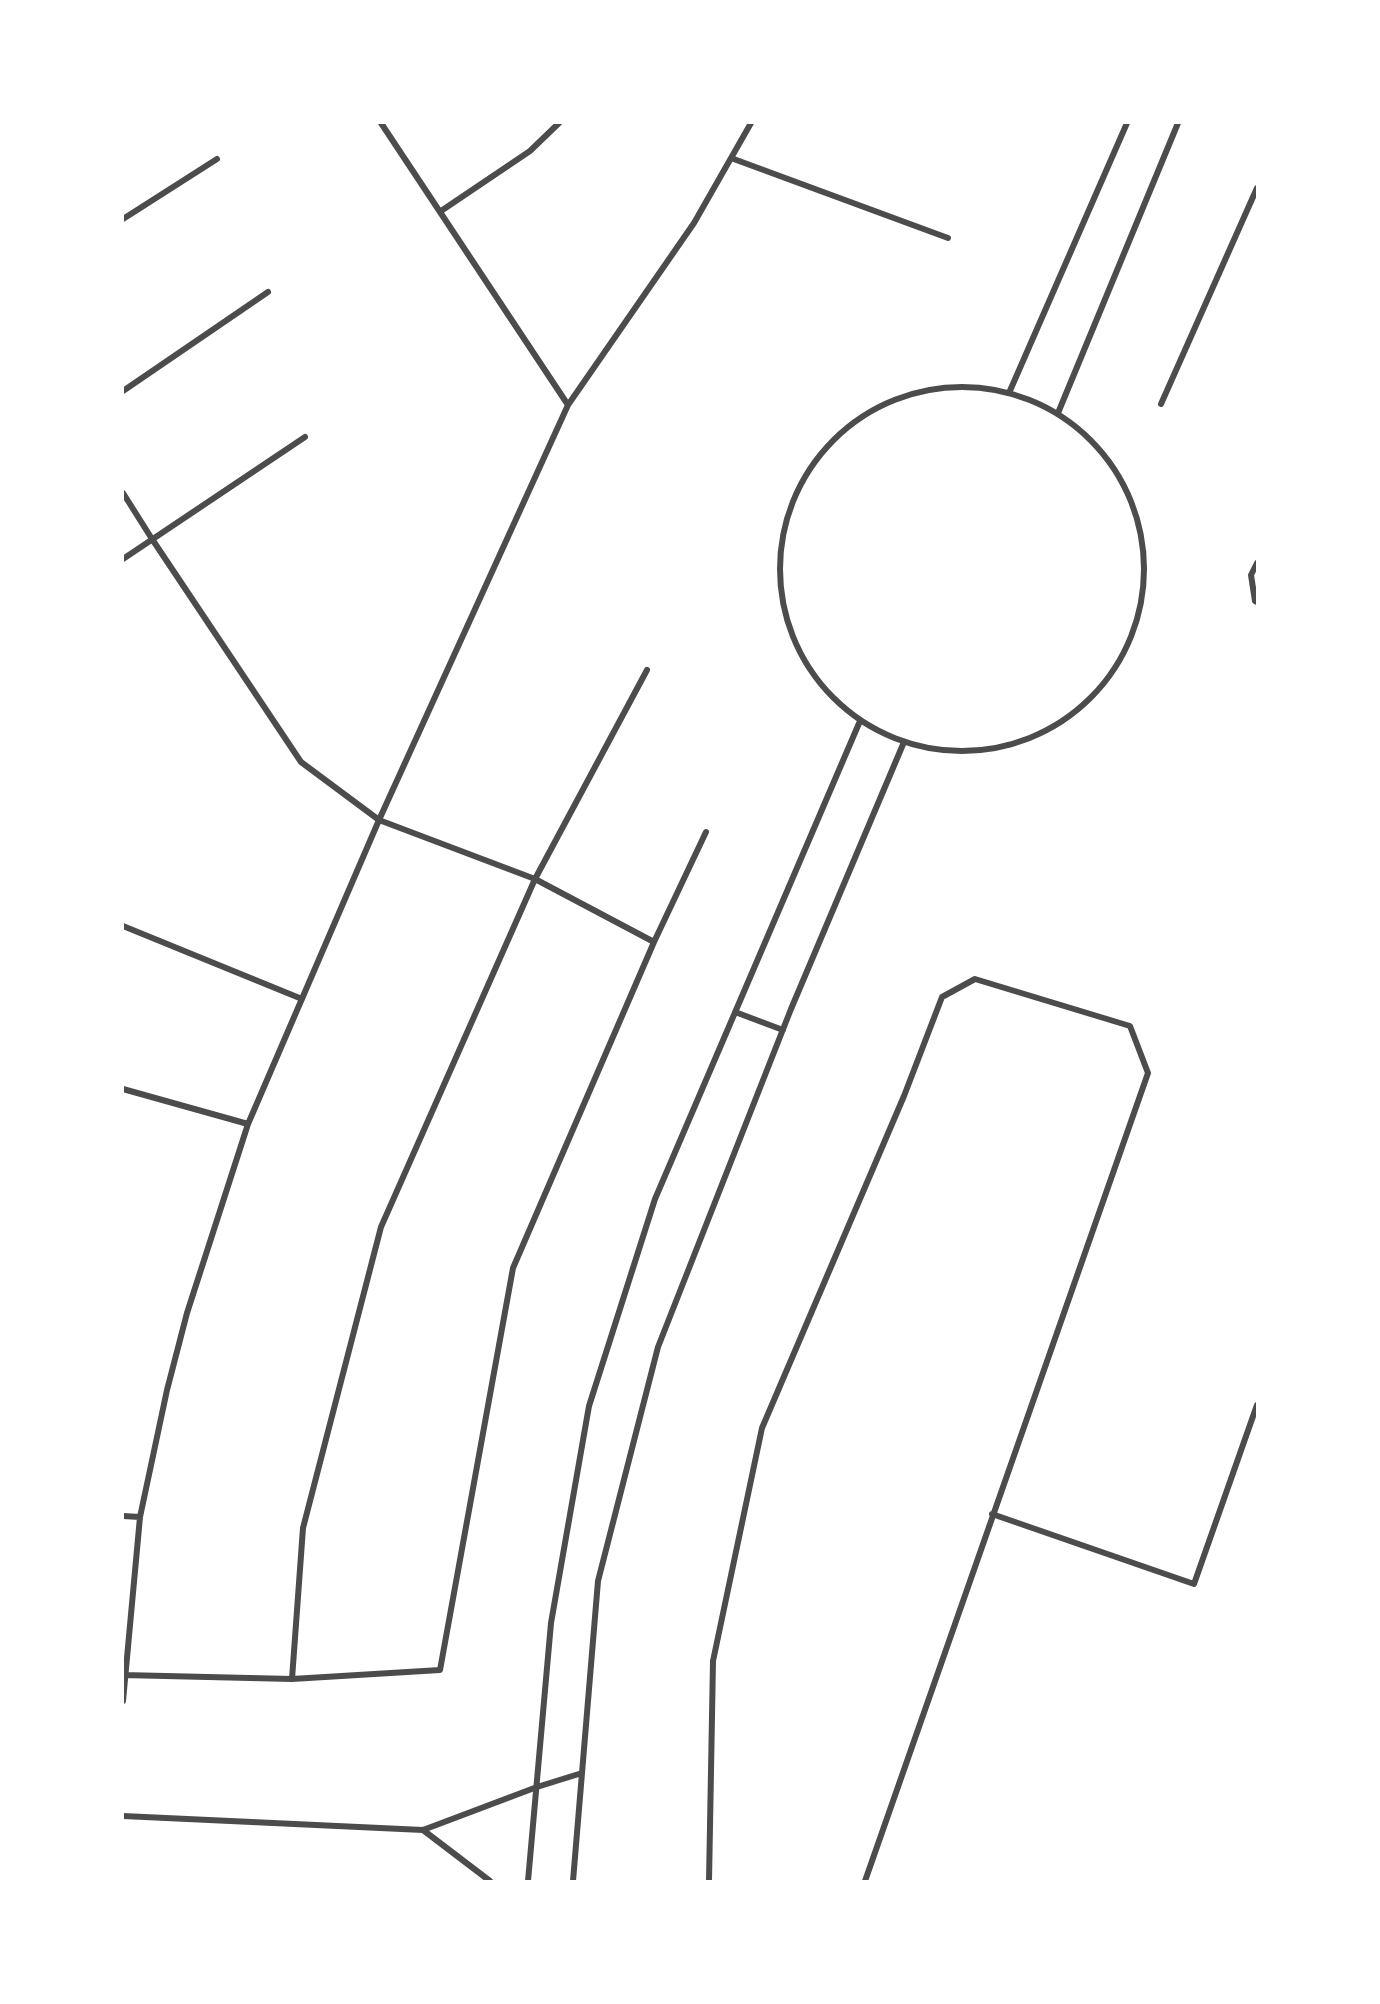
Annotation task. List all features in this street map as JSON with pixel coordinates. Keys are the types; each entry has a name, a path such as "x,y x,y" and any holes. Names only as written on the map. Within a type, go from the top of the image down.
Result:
{"street":[{"path":"381,123 568,405"},
{"path":"441,211 530,151 559,123"},
{"path":"123,1701 140,1517 167,1390 187,1313 248,1124 379,820 568,405 694,224 751,123"},
{"path":"1009,393 1127,123"},
{"path":"1058,413 1178,123"},
{"path":"731,158 948,238"},
{"path":"123,219 217,159"},
{"path":"1161,404 1257,188"},
{"path":"123,391 268,292"},
{"path":"975,387 1009,393 1034,401 1058,413 1084,433 1106,457 1124,485 1136,515 1143,548 1144,581 1138,614 1128,645 1111,674 1089,699 1063,720 1034,736 1002,746 969,751 937,750 904,742 860,721 833,699 812,673 795,644 784,612 780,578 781,544 789,511 804,479 823,451 848,427 876,409 908,395 941,388 975,387"},
{"path":"123,559 305,437"},
{"path":"123,493 301,762 379,820 535,879 654,942"},
{"path":"1257,563 1251,575 1257,602"},
{"path":"292,1679 303,1528 381,1227 535,879 647,670"},
{"path":"528,1881 551,1623 589,1406 655,1199 860,721"},
{"path":"573,1881 598,1581 658,1347 783,1030 904,742"},
{"path":"124,1675 292,1679 440,1670 513,1268 654,942 706,832"},
{"path":"123,926 302,999"},
{"path":"709,1881 712,1661 762,1428 904,1096 942,997 975,979 1130,1026 1148,1073 865,1881"},
{"path":"735,1012 783,1030"},
{"path":"123,1089 248,1124"},
{"path":"992,1514 1194,1584 1257,1405"},
{"path":"123,1516 140,1517"},
{"path":"123,1816 423,1830 537,1787 582,1773"},
{"path":"423,1830 490,1881"}]}
